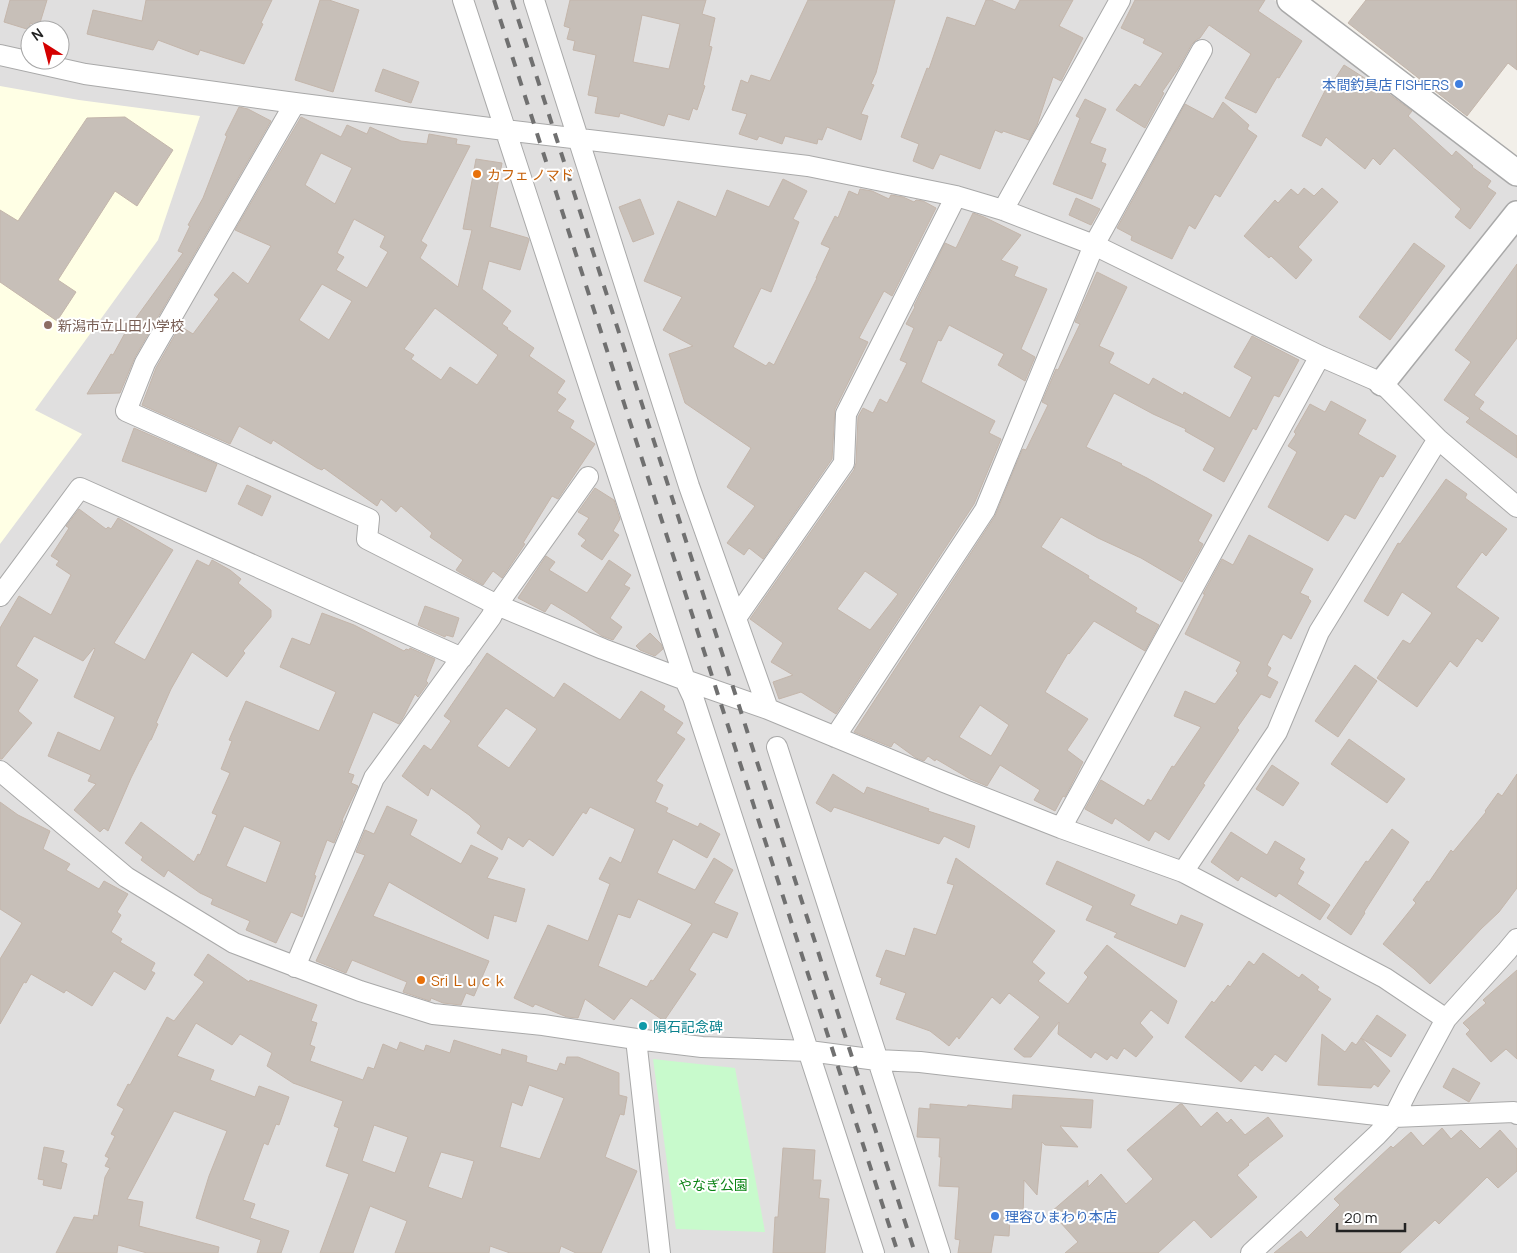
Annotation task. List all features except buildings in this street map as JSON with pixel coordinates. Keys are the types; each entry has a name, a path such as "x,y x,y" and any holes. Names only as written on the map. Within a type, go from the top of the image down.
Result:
{"street":[{"path":"464,0 874,1253"},
{"path":"534,0 688,486 768,709"},
{"path":"1003,210 1120,0"},
{"path":"1290,0 1517,173"},
{"path":"835,737 985,510 1094,244 1202,50"},
{"path":"0,55 85,74 295,103 808,166 956,196 1003,210 1094,244 1320,356 1382,383 1438,439 1517,507"},
{"path":"295,103 145,363 126,411 369,519 367,539 496,605 685,680 768,709 944,782 1062,828 1183,872 1386,978 1446,1019"},
{"path":"736,618 844,463 846,414 956,196"},
{"path":"1382,383 1517,214"},
{"path":"1062,828 1320,356"},
{"path":"1183,872 1277,732 1319,632 1438,439"},
{"path":"295,967 374,778 462,658 491,617 496,605 588,478"},
{"path":"0,596 80,488 462,658"},
{"path":"777,747 940,1253"},
{"path":"0,771 126,877 234,943 360,991 433,1014 543,1025 636,1040 702,1047 809,1051 877,1060 920,1062 1394,1117 1514,1112 1517,1114"},
{"path":"1251,1253 1377,1136 1394,1117 1446,1019 1514,950"},
{"path":"636,1040 660,1253"}],"shaded area":[{"path":"0,0 1274,0 1517,185 1517,1253 0,1253"},
{"name":"新潟市立山田小学校","path":"0,86 79,100 200,116 158,240 35,410 82,434 0,544"}],"green space":[{"name":"やなぎ公園","path":"653,1059 735,1068 765,1232 676,1229"}],"railway":[{"path":"494,0 898,1253"},
{"path":"512,0 915,1253"}],"place":[{"name":"本間釣具店 FISHERS","path":"1459,84"},
{"name":"カフェ ノマド","path":"477,174"},
{"name":"新潟市立山田小学校","path":"48,325"},
{"name":"Sri Ｌｕｃｋ","path":"421,980"},
{"name":"隕石記念碑","path":"643,1026"},
{"name":"理容ひまわり本店","path":"995,1216"}]}
